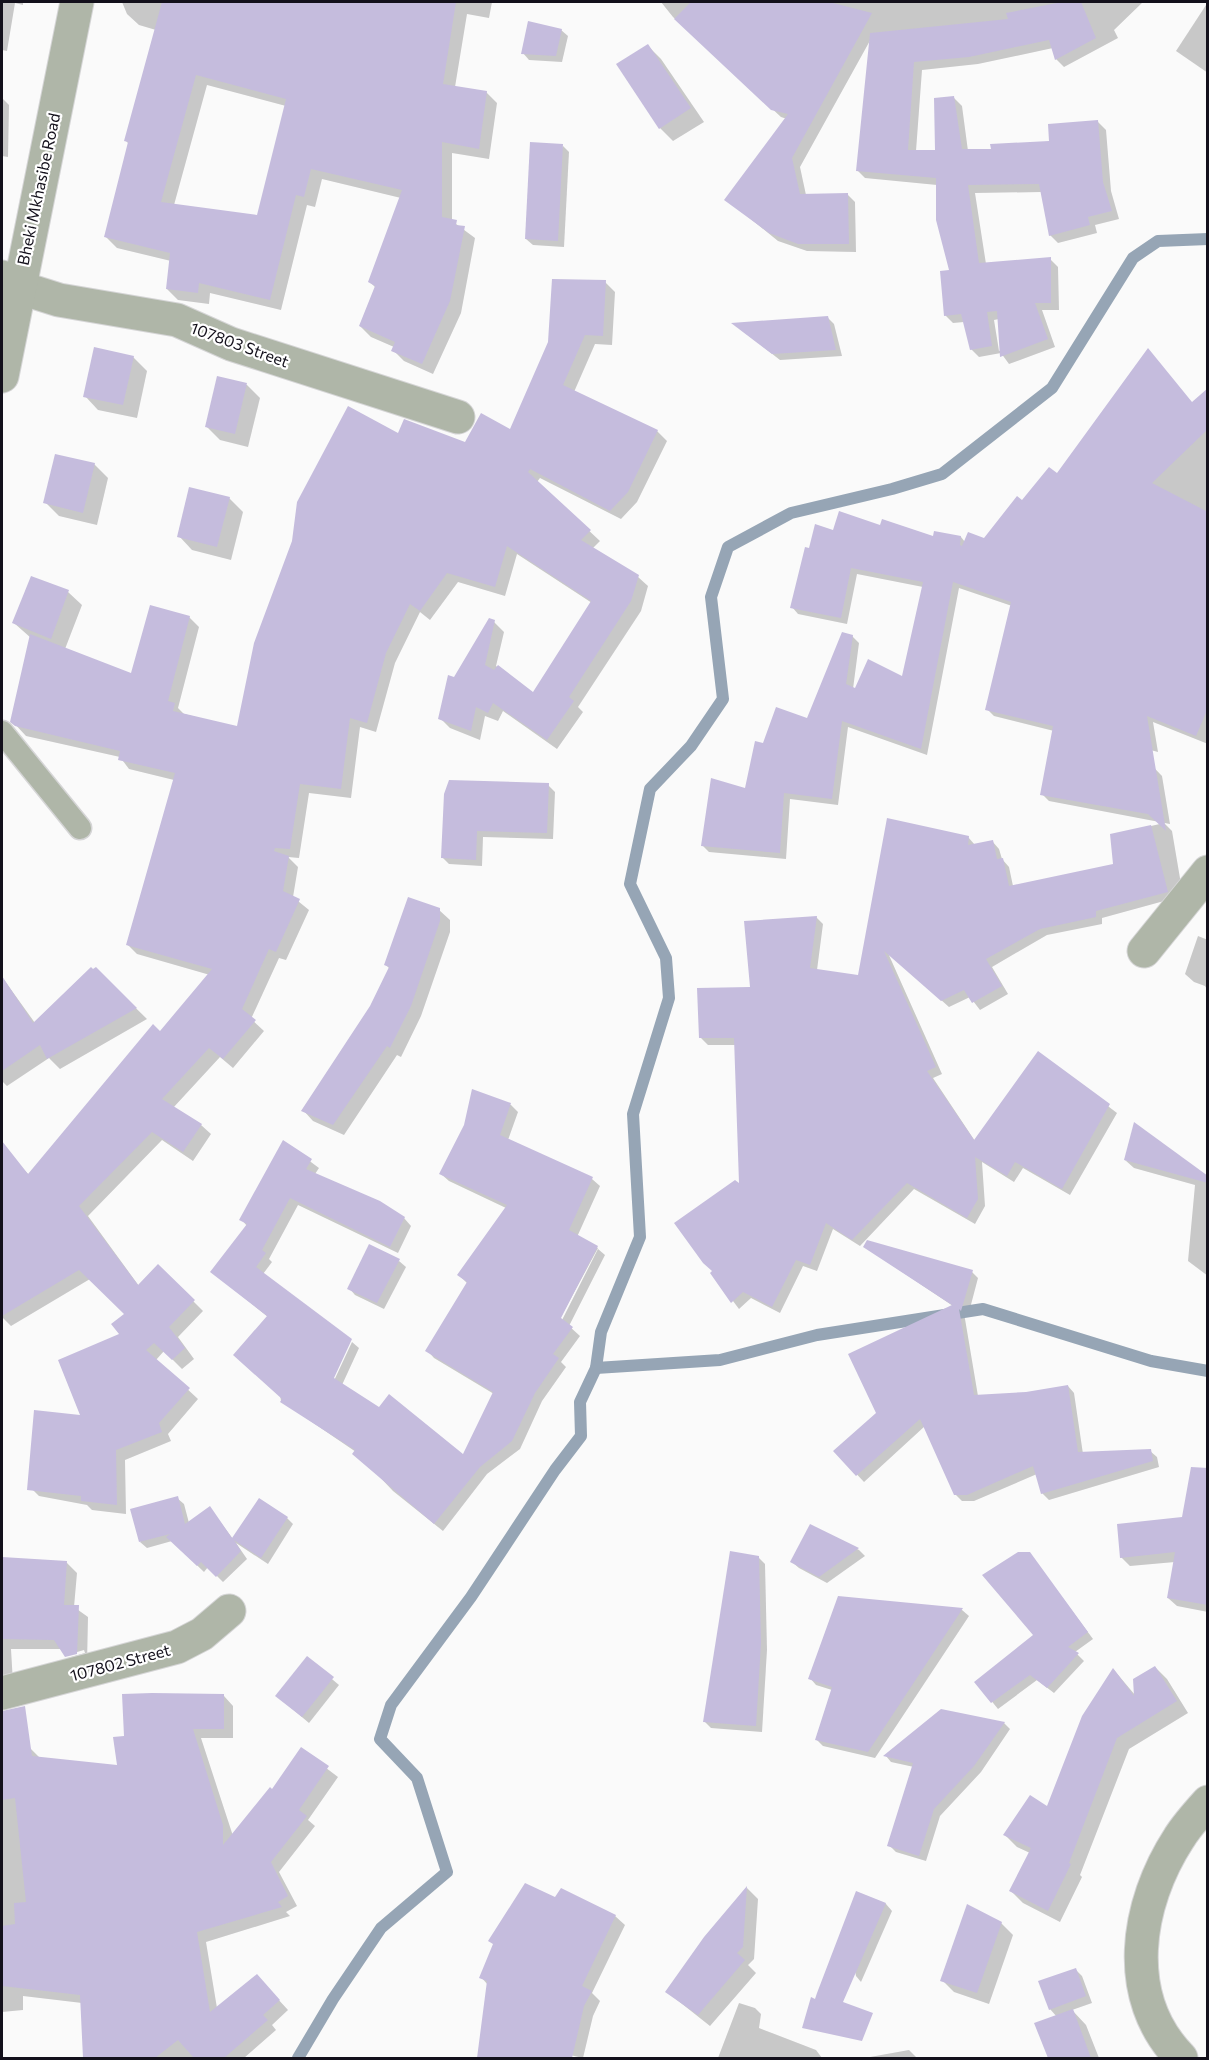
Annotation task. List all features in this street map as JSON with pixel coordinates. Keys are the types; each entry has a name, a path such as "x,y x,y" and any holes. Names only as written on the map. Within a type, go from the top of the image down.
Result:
{"street":[{"name":"Bheki Mkhasibe Road","path":"2,376 10,282 77,2"},
{"name":"107803 Street","path":"10,282 59,300 177,320 231,344 458,417"},
{"path":"1144,951 1208,872"},
{"name":"107802 Street","path":"2,1693 177,1647 202,1634 229,1611"},
{"path":"1177,2057 1154,2021 1143,1987 1139,1955 1143,1920 1155,1884 1179,1838 1208,1802"}],"lane":[{"path":"2,732 80,828"}],"building":[{"path":"162,2 456,2 443,84 487,91 479,149 442,142 442,217 457,220 456,225 465,226 450,301 422,364 391,351 395,342 359,326 375,286 368,282 402,190 311,169 304,197 296,195 270,300 199,283 198,293 166,289 170,253 104,237 128,142 124,141","holes":["196,75 286,99 257,215 161,202"]},
{"path":"691,2 829,2 872,13 792,158 800,194 848,193 849,244 798,244 769,233 724,200 788,114 771,110 674,19"},
{"path":"1062,2 1081,2 1096,38 1055,60 1049,40 969,57 914,62 908,150 935,150 934,98 954,96 962,149 991,149 990,144 1049,141 1048,124 1098,120 1103,182 1112,211 1088,217 1090,225 1049,236 1039,184 968,185 979,263 1051,257 1051,303 1035,303 1048,339 1000,357 997,311 987,312 992,346 970,350 961,314 944,316 940,271 949,270 936,220 936,178 856,171 870,33 1008,19 1006,13"},
{"path":"528,21 562,29 556,56 521,54"},
{"path":"648,44 691,108 659,129 616,64"},
{"path":"530,142 563,144 558,241 525,239"},
{"path":"552,279 606,280 603,336 585,335 563,385 658,430 628,492 610,511 530,469 528,472 591,530 581,540 639,575 631,601 569,697 574,701 547,740 493,703 488,713 476,707 471,731 438,719 448,675 454,677 489,618 495,620 485,665 494,670 498,665 533,692 591,601 507,546 495,587 447,573 420,611 410,604 386,653 367,723 350,718 341,789 300,784 290,849 275,848 274,851 289,856 283,891 300,899 276,952 269,949 242,1009 256,1020 223,1059 209,1048 162,1099 202,1124 183,1152 152,1132 79,1206 138,1285 158,1264 195,1300 169,1327 185,1348 172,1360 154,1343 146,1350 190,1388 159,1423 162,1432 116,1450 117,1505 81,1501 81,1496 27,1490 34,1410 80,1415 58,1360 119,1334 111,1324 124,1314 79,1270 2,1316 2,1141 28,1174 153,1024 160,1031 212,969 126,945 175,773 118,760 120,751 15,726 10,722 30,634 131,673 150,605 190,616 168,701 175,703 173,711 237,726 254,643 292,541 297,502 348,406 398,433 404,419 465,442 481,413 510,429 548,342"},
{"path":"828,316 836,350 772,354 731,323"},
{"path":"94,347 134,356 123,405 83,397"},
{"path":"1148,348 1192,402 1208,388 1208,429 1152,483 1208,512 1208,708 1196,736 1147,716 1166,831 1148,814 1040,795 1053,726 985,710 1011,602 953,582 921,749 842,721 832,799 784,793 780,853 701,846 711,778 745,788 755,741 763,743 776,707 807,718 842,632 853,635 846,684 855,688 868,659 902,676 923,582 851,568 841,618 790,608 805,547 809,548 815,524 833,530 839,511 880,525 882,519 933,536 934,531 961,536 960,545 962,546 968,532 984,538 1017,496 1022,500 1049,467 1057,473"},
{"path":"217,376 247,383 235,434 205,427"},
{"path":"55,454 95,463 83,513 43,503"},
{"path":"189,487 230,497 217,547 177,537"},
{"path":"31,576 69,590 51,639 12,623"},
{"path":"449,780 549,783 547,833 477,831 476,860 441,858 444,794"},
{"path":"887,818 969,836 968,845 993,840 997,859 1003,858 1009,886 1113,864 1110,834 1151,825 1168,892 1096,911 1096,917 1040,929 986,959 1002,986 972,1003 964,990 941,1001 884,951 936,1067 927,1071 974,1140 1038,1051 1110,1104 1062,1189 1015,1162 1007,1176 975,1157 978,1199 967,1218 907,1183 852,1240 826,1223 810,1265 796,1260 772,1307 743,1292 731,1303 710,1273 712,1271 703,1263 674,1223 735,1180 739,1183 734,1038 699,1038 697,988 750,987 744,921 817,916 810,968 858,975"},
{"path":"408,897 440,908 440,921 411,1006 390,1048 387,1046 333,1125 301,1111 370,1006 389,967 384,965"},
{"path":"91,967 93,969 96,967 137,1008 47,1059 40,1045 2,1071 2,976 33,1023"},
{"path":"472,1089 511,1103 500,1135 593,1177 569,1230 598,1246 561,1318 573,1327 553,1354 559,1358 535,1393 512,1441 480,1467 434,1524 352,1454 355,1450 280,1402 282,1399 233,1355 267,1316 210,1272 247,1224 239,1220 283,1140 312,1159 306,1169 380,1201 405,1217 390,1247 290,1198 262,1250 266,1253 256,1267 352,1339 334,1378 379,1407 389,1394 463,1454 493,1392 425,1351 467,1282 457,1275 507,1205 439,1174 464,1125"},
{"path":"1134,1122 1208,1176 1208,1183 1124,1160"},
{"path":"867,1240 973,1270 961,1311 959,1309 974,1395 1026,1392 1068,1385 1078,1452 1151,1449 1153,1461 1041,1494 1033,1466 967,1495 954,1495 920,1419 856,1476 833,1451 876,1413 848,1354 952,1305 863,1247"},
{"path":"369,1244 400,1259 377,1303 347,1289"},
{"path":"1191,1467 1208,1468 1208,1605 1167,1598 1175,1552 1120,1558 1117,1524 1182,1517"},
{"path":"178,1496 185,1524 210,1506 232,1538 259,1498 288,1517 261,1558 234,1540 241,1551 216,1577 201,1562 197,1566 166,1537 170,1534 139,1542 130,1509"},
{"path":"810,1524 859,1548 819,1577 790,1562"},
{"path":"730,1551 759,1556 761,1643 756,1726 703,1722"},
{"path":"1018,1552 1030,1552 1088,1632 1068,1647 1079,1653 1047,1688 1030,1675 991,1703 974,1682 1033,1635 982,1575"},
{"path":"2,1557 67,1561 64,1605 79,1605 77,1654 65,1657 54,1640 2,1639"},
{"path":"838,1596 963,1608 868,1752 815,1740 832,1687 808,1679"},
{"path":"307,1656 334,1677 302,1717 275,1696"},
{"path":"1155,1666 1177,1701 1117,1738 1069,1863 1071,1864 1048,1911 1009,1891 1031,1848 1003,1835 1030,1795 1047,1806 1082,1716 1113,1668 1134,1696 1133,1679"},
{"path":"122,1694 224,1694 224,1729 193,1729 223,1825 223,1845 270,1787 272,1789 301,1747 329,1766 299,1810 307,1816 271,1862 288,1896 278,1902 282,1907 197,1932 210,2012 257,1974 280,2000 263,2015 268,2020 224,2058 194,2058 178,2040 155,2058 83,2058 80,1995 2,1986 2,1926 15,1924 14,1903 26,1902 15,1798 2,1800 2,1711 25,1706 32,1756 117,1765 113,1737 124,1736"},
{"path":"941,1709 1005,1722 974,1766 934,1809 919,1856 887,1846 913,1763 883,1756"},
{"path":"525,1883 555,1897 561,1888 616,1915 582,1986 592,1991 584,2006 572,2058 477,2058 487,1981 479,1978 493,1944 488,1941"},
{"path":"747,1886 743,1947 737,1953 745,1960 698,2015 665,1992 704,1937"},
{"path":"856,1891 886,1903 843,2002 873,2013 862,2041 802,2028 811,1997 815,1999"},
{"path":"967,1904 1002,1922 977,1993 940,1981"},
{"path":"1076,1968 1086,1996 1049,2010 1038,1981"},
{"path":"1073,2009 1091,2058 1048,2058 1034,2023"}],"waterway":[{"path":"298,2058 333,1999 381,1928 447,1872 417,1778 380,1739 391,1705 471,1597 555,1470 581,1436 580,1402 596,1368 601,1332 640,1237 633,1114 669,998 666,958 630,884 650,789 691,746 723,699 711,597 728,547 791,513 892,489 942,474 1052,388 1133,258 1158,241 1208,239"},
{"path":"596,1368 720,1360 817,1335 983,1309 1151,1361 1208,1371"}]}
